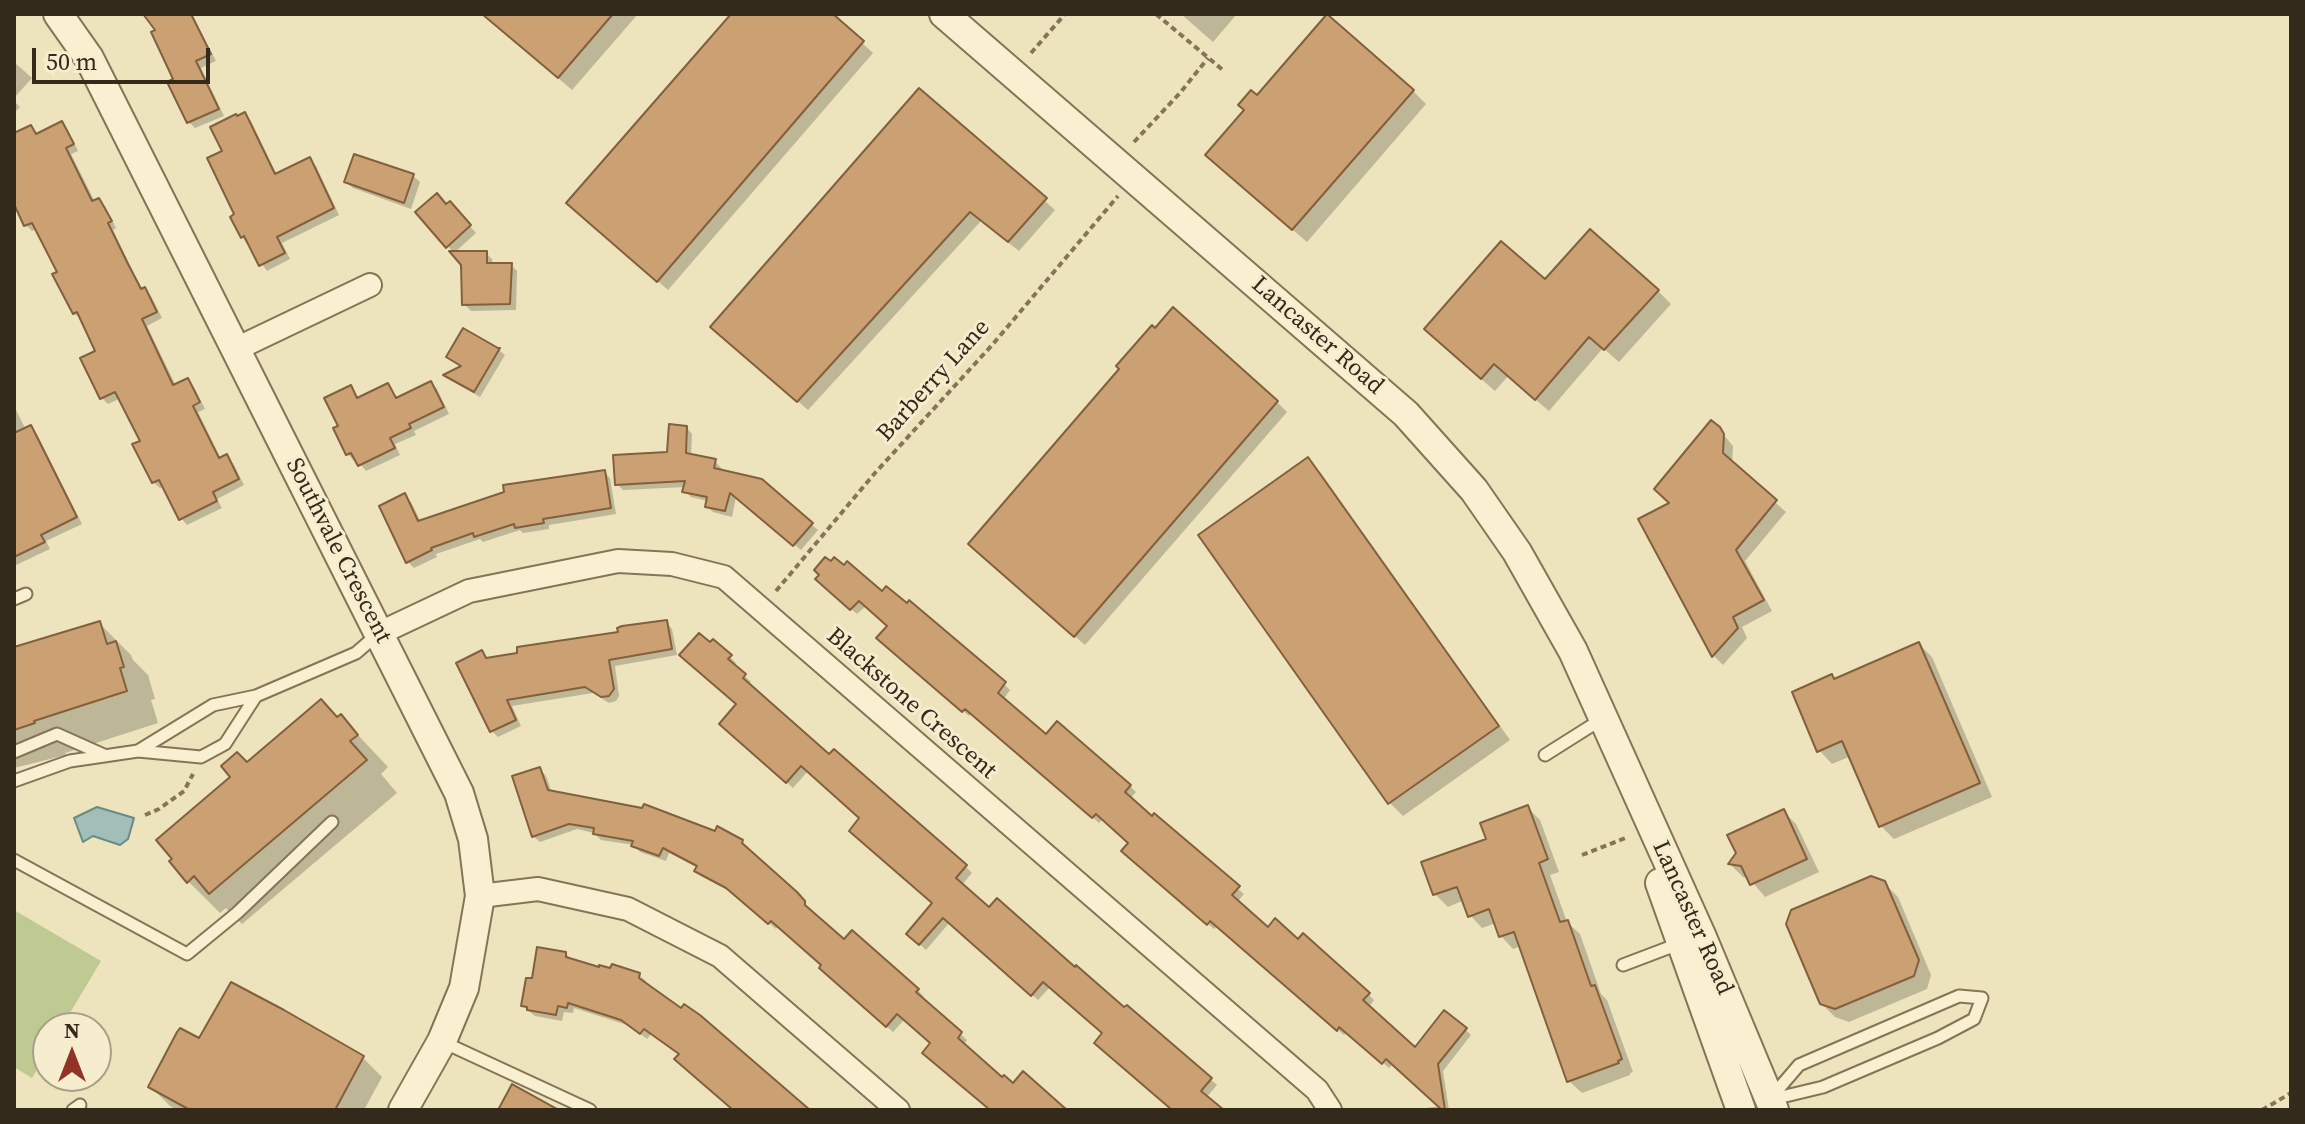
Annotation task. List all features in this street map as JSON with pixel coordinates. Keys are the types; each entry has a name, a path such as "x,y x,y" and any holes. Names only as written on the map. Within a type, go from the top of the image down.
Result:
{"street":[{"name":"Southvale Crescent","path":"58,14 89,58 459,793 473,839 480,896 464,988 442,1041 403,1110"},
{"name":"Lancaster Road","path":"944,14 1406,414 1474,490 1545,599 1586,679 1691,939 1772,1105"},
{"path":"236,349 370,285"},
{"name":"Blackstone Crescent","path":"380,633 469,591 618,561 672,564 724,577 1317,1090 1330,1110"},
{"path":"480,896 538,889 628,909 720,956 898,1110"},
{"name":"Lancaster Road","path":"1691,939 1741,1110"}],"lane":[{"path":"14,599 26,594"},
{"path":"138,751 213,705 256,696 356,653 380,633"},
{"path":"14,781 70,761 105,755 138,751 201,757 225,744 256,696"},
{"path":"1545,755 1605,723"},
{"path":"14,752 57,734 105,755"},
{"path":"14,860 187,954 237,913 332,822"},
{"path":"1623,965 1691,939"},
{"path":"1959,996 1982,998 1974,1019 1938,1038 1772,1105 1799,1065 1959,996"},
{"path":"442,1041 590,1110"}],"path":[{"path":"1031,53 1065,14"},
{"path":"1156,14 1224,71"},
{"path":"1134,142 1208,58"},
{"name":"Barberry Lane","path":"761,609 875,473 993,344 1134,177"},
{"path":"145,815 184,791 201,757"},
{"path":"1582,855 1628,837"},
{"path":"2262,1110 2291,1093"}],"green space":[{"path":"14,910 101,961 71,1012 32,1012 32,1078 14,1067"}],"water":[{"path":"97,807 134,818 128,839 120,845 93,836 83,842 74,818"}],"building":[{"path":"143,14 191,14 211,54 196,61 219,109 187,123 167,82 173,79 151,32 155,30"},
{"path":"482,14 613,14 558,78"},
{"path":"731,14 833,14 864,41 657,282 566,203"},
{"path":"1327,14 1414,90 1292,230 1205,155 1244,110 1238,105 1251,90 1257,95"},
{"path":"919,88 1047,198 1008,242 970,212 797,402 710,327"},
{"path":"245,112 275,174 310,157 334,208 277,237 285,253 259,266 230,217 234,214 207,158 222,151 210,127"},
{"path":"62,121 74,144 66,148 92,201 99,198 112,221 108,223 127,262 141,289 145,287 157,312 142,319 173,385 188,378 200,402 193,406 219,458 227,454 239,479 213,492 217,501 179,520 159,480 152,483 132,444 140,441 115,392 100,399 80,358 95,351 77,312 73,314 52,274 57,272 32,223 24,226 14,204 14,133 31,125 36,134"},
{"path":"354,154 414,174 404,203 344,182"},
{"path":"437,193 446,204 450,201 471,225 446,248 415,212"},
{"path":"1590,229 1659,290 1604,350 1589,337 1535,400 1494,364 1481,379 1424,329 1501,241 1545,279"},
{"path":"449,251 487,251 487,263 512,263 510,304 462,305 461,265"},
{"path":"1173,307 1278,401 1074,637 968,544 1119,369 1116,366 1152,325 1155,328"},
{"path":"463,328 500,348 474,392 443,375 461,366 446,357"},
{"path":"431,381 444,407 409,424 411,428 390,438 395,448 358,466 351,453 346,455 333,428 338,426 324,398 351,385 357,398 388,383 396,398"},
{"path":"1711,420 1724,434 1723,453 1777,500 1736,550 1764,600 1733,617 1738,628 1712,657 1638,519 1669,503 1654,489"},
{"path":"669,424 687,426 686,453 716,459 714,468 762,479 813,523 793,546 730,493 725,511 705,507 707,497 682,492 685,481 615,485 613,455 667,452"},
{"path":"31,425 77,517 41,535 45,542 14,557 14,433"},
{"path":"1308,457 1499,726 1388,804 1198,535"},
{"path":"605,470 611,508 543,519 544,523 515,528 514,524 474,537 473,533 431,548 406,563 379,506 405,493 418,521 504,492 503,485"},
{"path":"825,557 831,561 834,557 844,565 847,561 882,591 886,586 907,603 909,600 1006,682 998,693 1046,734 1057,721 1131,785 1125,792 1240,886 1232,895 1268,927 1275,918 1298,939 1303,933 1370,993 1363,1000 1415,1047 1444,1010 1467,1028 1438,1064 1445,1110 1386,1059 1382,1064 1339,1027 1337,1031 1210,921 1207,925 1121,851 1128,843 1096,814 1092,818 965,709 962,712 876,638 887,626 859,601 850,610 815,579 819,575 814,570"},
{"path":"667,620 672,649 609,660 614,689 609,696 601,697 585,687 507,700 516,720 490,732 456,663 482,650 486,658 517,653 517,647 618,632 617,628 622,626"},
{"path":"100,621 107,644 116,641 127,691 14,730 14,647"},
{"path":"699,633 710,642 713,639 732,655 728,659 746,674 743,678 829,754 834,749 967,865 956,878 989,907 997,898 1075,967 1124,1007 1127,1005 1212,1078 1201,1091 1224,1110 1172,1110 1094,1043 1102,1033 1043,982 1031,996 943,918 919,945 906,934 932,903 849,831 859,818 801,766 786,783 719,724 736,704 679,655"},
{"path":"1919,642 1980,783 1879,827 1842,741 1817,752 1792,692 1832,674 1834,679"},
{"path":"321,699 337,717 341,714 358,735 350,741 367,760 209,894 194,876 187,883 156,840 230,777 221,766 237,752 247,762"},
{"path":"540,767 548,790 642,808 644,804 715,831 717,826 743,840 742,843 797,892 805,905 844,939 852,930 919,989 916,992 962,1032 958,1038 1002,1077 1004,1075 1013,1083 1023,1071 1067,1110 990,1110 922,1053 930,1043 897,1014 886,1027 771,921 768,924 726,888 694,871 697,866 663,848 659,856 631,846 633,841 593,834 594,828 569,824 532,837 512,776"},
{"path":"1528,805 1548,859 1539,863 1560,922 1568,920 1591,986 1595,985 1622,1059 1619,1063 1567,1082 1514,932 1499,937 1489,909 1468,917 1457,887 1433,895 1421,862 1486,839 1480,823"},
{"path":"1784,809 1807,859 1750,885 1741,866 1728,864 1736,853 1727,835"},
{"path":"1871,876 1885,881 1919,960 1914,976 1835,1009 1820,1004 1786,924 1791,910"},
{"path":"537,947 566,952 566,957 599,967 610,968 612,964 640,973 639,978 681,1008 684,1004 700,1015 810,1110 733,1110 674,1059 679,1054 644,1029 640,1034 621,1020 568,1003 567,1008 558,1006 556,1015 527,1010 527,1007 521,1006 526,978 532,978"},
{"path":"231,982 364,1056 335,1110 190,1110 148,1087 180,1028 199,1038"},
{"path":"512,1084 559,1110 498,1110"}]}
